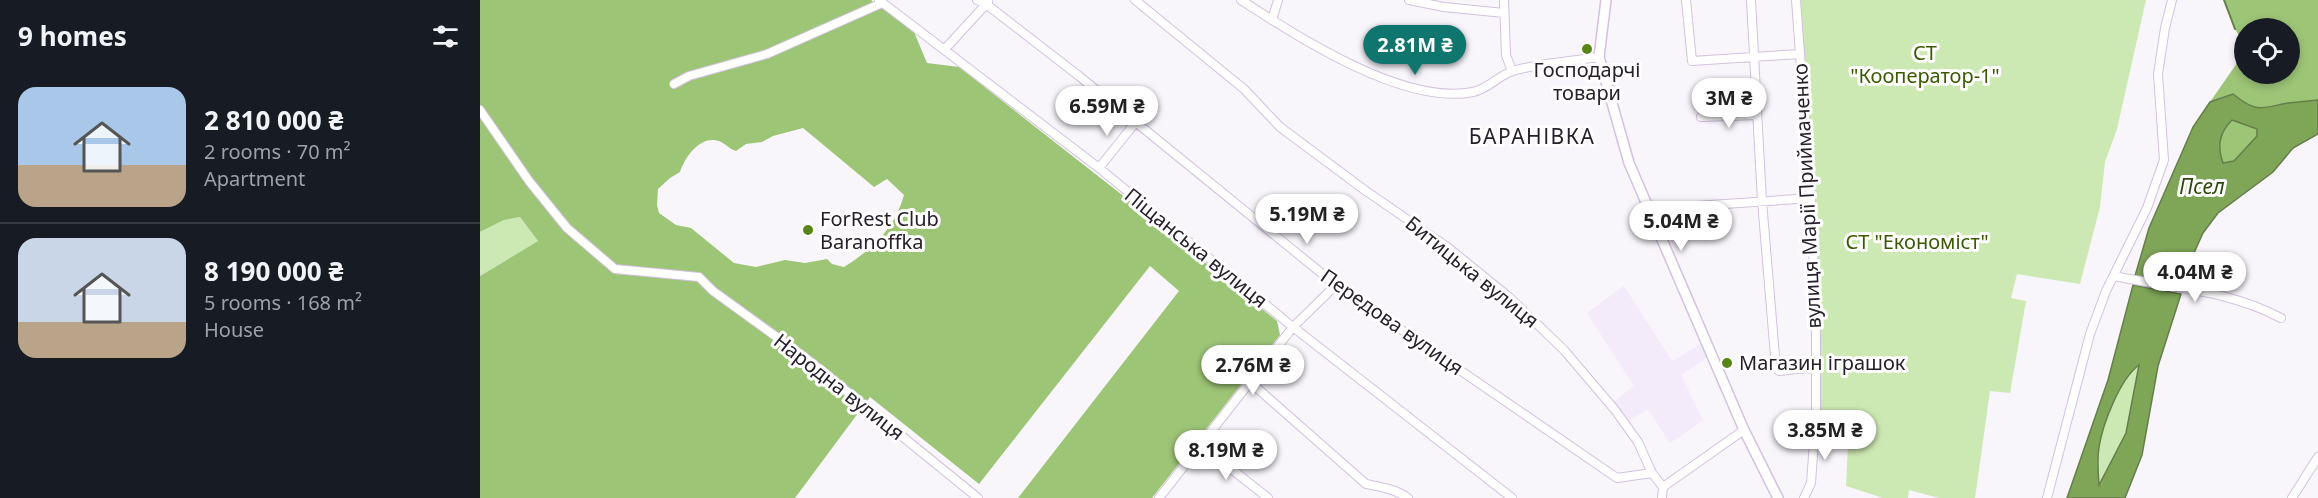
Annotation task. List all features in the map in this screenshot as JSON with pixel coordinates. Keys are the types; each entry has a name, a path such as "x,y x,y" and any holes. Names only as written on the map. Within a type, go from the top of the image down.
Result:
{"main road":[{"path":"1606,0 1599,57 1629,163 1744,430 1778,498"}],"street":[{"name":"Передова вулиця","path":"977,0 988,2 1336,285 1617,478 1652,473"},
{"name":"Битицька вулиця","path":"1135,0 1244,89 1280,127 1366,191 1446,246 1509,297 1564,350 1615,410 1638,442 1652,473 1663,487"},
{"path":"1241,0 1333,56 1405,87 1445,95 1476,91 1512,71 1599,57"},
{"path":"1272,20 1278,0"},
{"path":"1409,0 1504,13"},
{"path":"1504,0 1506,55 1512,71"},
{"path":"1686,0 1692,61 1799,54"},
{"path":"1751,0 1762,201 1776,368 1779,371 1808,368 1815,370"},
{"name":"вулиця Марії Приймаченко","path":"1796,0 1811,198 1816,414 1811,483 1804,498"},
{"path":"2047,498 2090,334 2114,276 2147,208 2164,160 2158,74 2165,27 2172,0"},
{"path":"674,84 689,76 767,54 881,2"},
{"name":"Піщанська вулиця","path":"881,2 1099,168 1293,327 1512,498"},
{"path":"945,49 988,2"},
{"name":"Народна вулиця","path":"480,110 529,181 567,228 615,269 699,277 713,291 807,359 978,498"},
{"path":"1701,117 1757,115"},
{"path":"1099,168 1135,123"},
{"path":"1650,214 1681,207 1811,198"},
{"path":"2114,276 2151,284 2208,291 2257,305 2281,318"},
{"path":"1159,498 1293,327 1336,285"},
{"path":"1249,381 1366,484 1385,487 1408,498"},
{"path":"1662,498 1663,487 1744,430"},
{"path":"1200,444 1268,498"},
{"path":"2292,498 2318,457"}],"shaded area":[{"path":"480,0 871,0 914,32 927,63 959,67 1126,198 1277,321 1280,335 1152,498 1018,498 1179,291 1150,266 979,484 870,397 795,498 480,498 480,276 538,241 520,217 504,220 480,232","holes":["803,128 874,187 887,179 904,195 900,207 882,237 844,267 832,264 827,259 805,263 785,260 756,267 734,263 691,228 676,225 659,213 657,205 658,189 680,172 690,154 700,144 712,140 719,141 736,151 746,144 762,142 773,136"]},
{"path":"2224,0 2318,0 2318,100 2259,108 2248,105 2233,94 2210,102 2234,67 2234,84 2300,84 2300,18 2234,18 2234,26"},
{"path":"2232,120 2257,129 2257,136 2234,162 2223,164 2220,140"},
{"path":"1624,286 1672,361 1702,343 1708,357 1681,375 1703,420 1670,443 1648,409 1628,421 1612,403 1634,386 1587,313"}],"green space":[{"name":"СТ \"Економіст\"","path":"1796,0 2146,0 2117,129 2105,162 2100,207 2080,284 2017,274 2011,298 2026,301 2010,393 1990,391 1975,498 1939,498 1909,490 1908,498 1883,498 1846,486 1849,426 1816,414 1816,338"},
{"path":"520,217 538,241 480,276 480,232 504,220"},
{"path":"2139,364 2126,433 2098,486 2098,453 2104,426 2125,381"}],"water":[{"name":"Псел","path":"2233,94 2248,105 2259,108 2318,100 2318,134 2293,148 2273,172 2218,213 2203,233 2189,264 2184,284 2135,276 2149,228 2193,127 2210,102","holes":["2232,120 2257,129 2257,136 2234,161 2223,163 2220,140"]},
{"path":"2133,285 2181,294 2158,366 2142,455 2125,498 2067,498 2108,380","holes":["2139,365 2126,433 2099,485 2098,452 2104,426 2125,380"]}],"waterway":[{"path":"2224,0 2234,26"}],"place":[{"name":"Господарчі товари","path":"1587,49"},
{"name":"ForRest Club Baranoffka","path":"808,230"},
{"name":"Магазин іграшок","path":"1727,363"}],"district":[{"name":"БАРАНІВКА","path":"1532,137"}],"park label":[{"name":"СТ \"Кооператор-1\"","path":"1925,64"}]}
